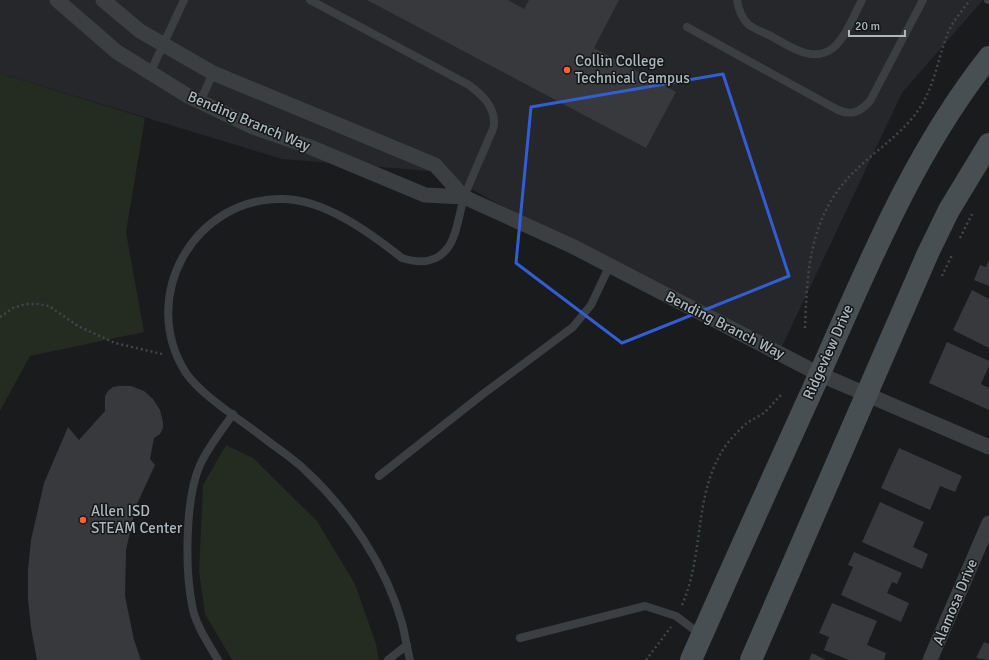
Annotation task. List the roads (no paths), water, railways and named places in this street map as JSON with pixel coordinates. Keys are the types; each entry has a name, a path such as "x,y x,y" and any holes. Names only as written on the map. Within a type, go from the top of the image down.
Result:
{"main road":[{"name":"Ridgeview Drive","path":"691,660 880,238 905,187 949,112 989,57"},
{"path":"751,660 932,246 949,210 989,144"}],"street":[{"name":"Bending Branch Way","path":"57,0 117,52 200,102 253,127 310,147 425,195 464,197 572,246 609,267 795,360 819,374 989,447"},
{"name":"Bending Branch Way","path":"103,0 140,31 162,45 214,72 435,165 464,197"},
{"name":"Alamosa Drive","path":"930,660 989,523"}],"lane":[{"path":"150,73 184,0"},
{"path":"310,0 469,85 484,97 491,109 494,124 464,197 453,239 437,258 426,262 413,262 402,258 335,213 312,203 282,199 264,200 229,211 200,233 188,247 173,277 168,310 172,342 178,358 196,386 305,470 337,503 364,541 385,579 402,622 410,660"},
{"path":"737,0 741,15 748,24 800,52 811,55 822,53 833,48 841,39 862,0"},
{"path":"687,27 838,110 846,113 856,113 870,101 923,0"},
{"path":"200,102 214,72"},
{"path":"379,476 483,394 573,327 591,304 609,267"},
{"path":"218,660 204,636 192,606 188,572 188,525 193,486 200,465 233,414"},
{"path":"520,638 645,606 676,616 701,636"},
{"path":"388,660 407,646"}],"place":[{"name":"Collin College Technical Campus","path":"567,70"},
{"name":"Allen ISD STEAM Center","path":"83,520"}]}
